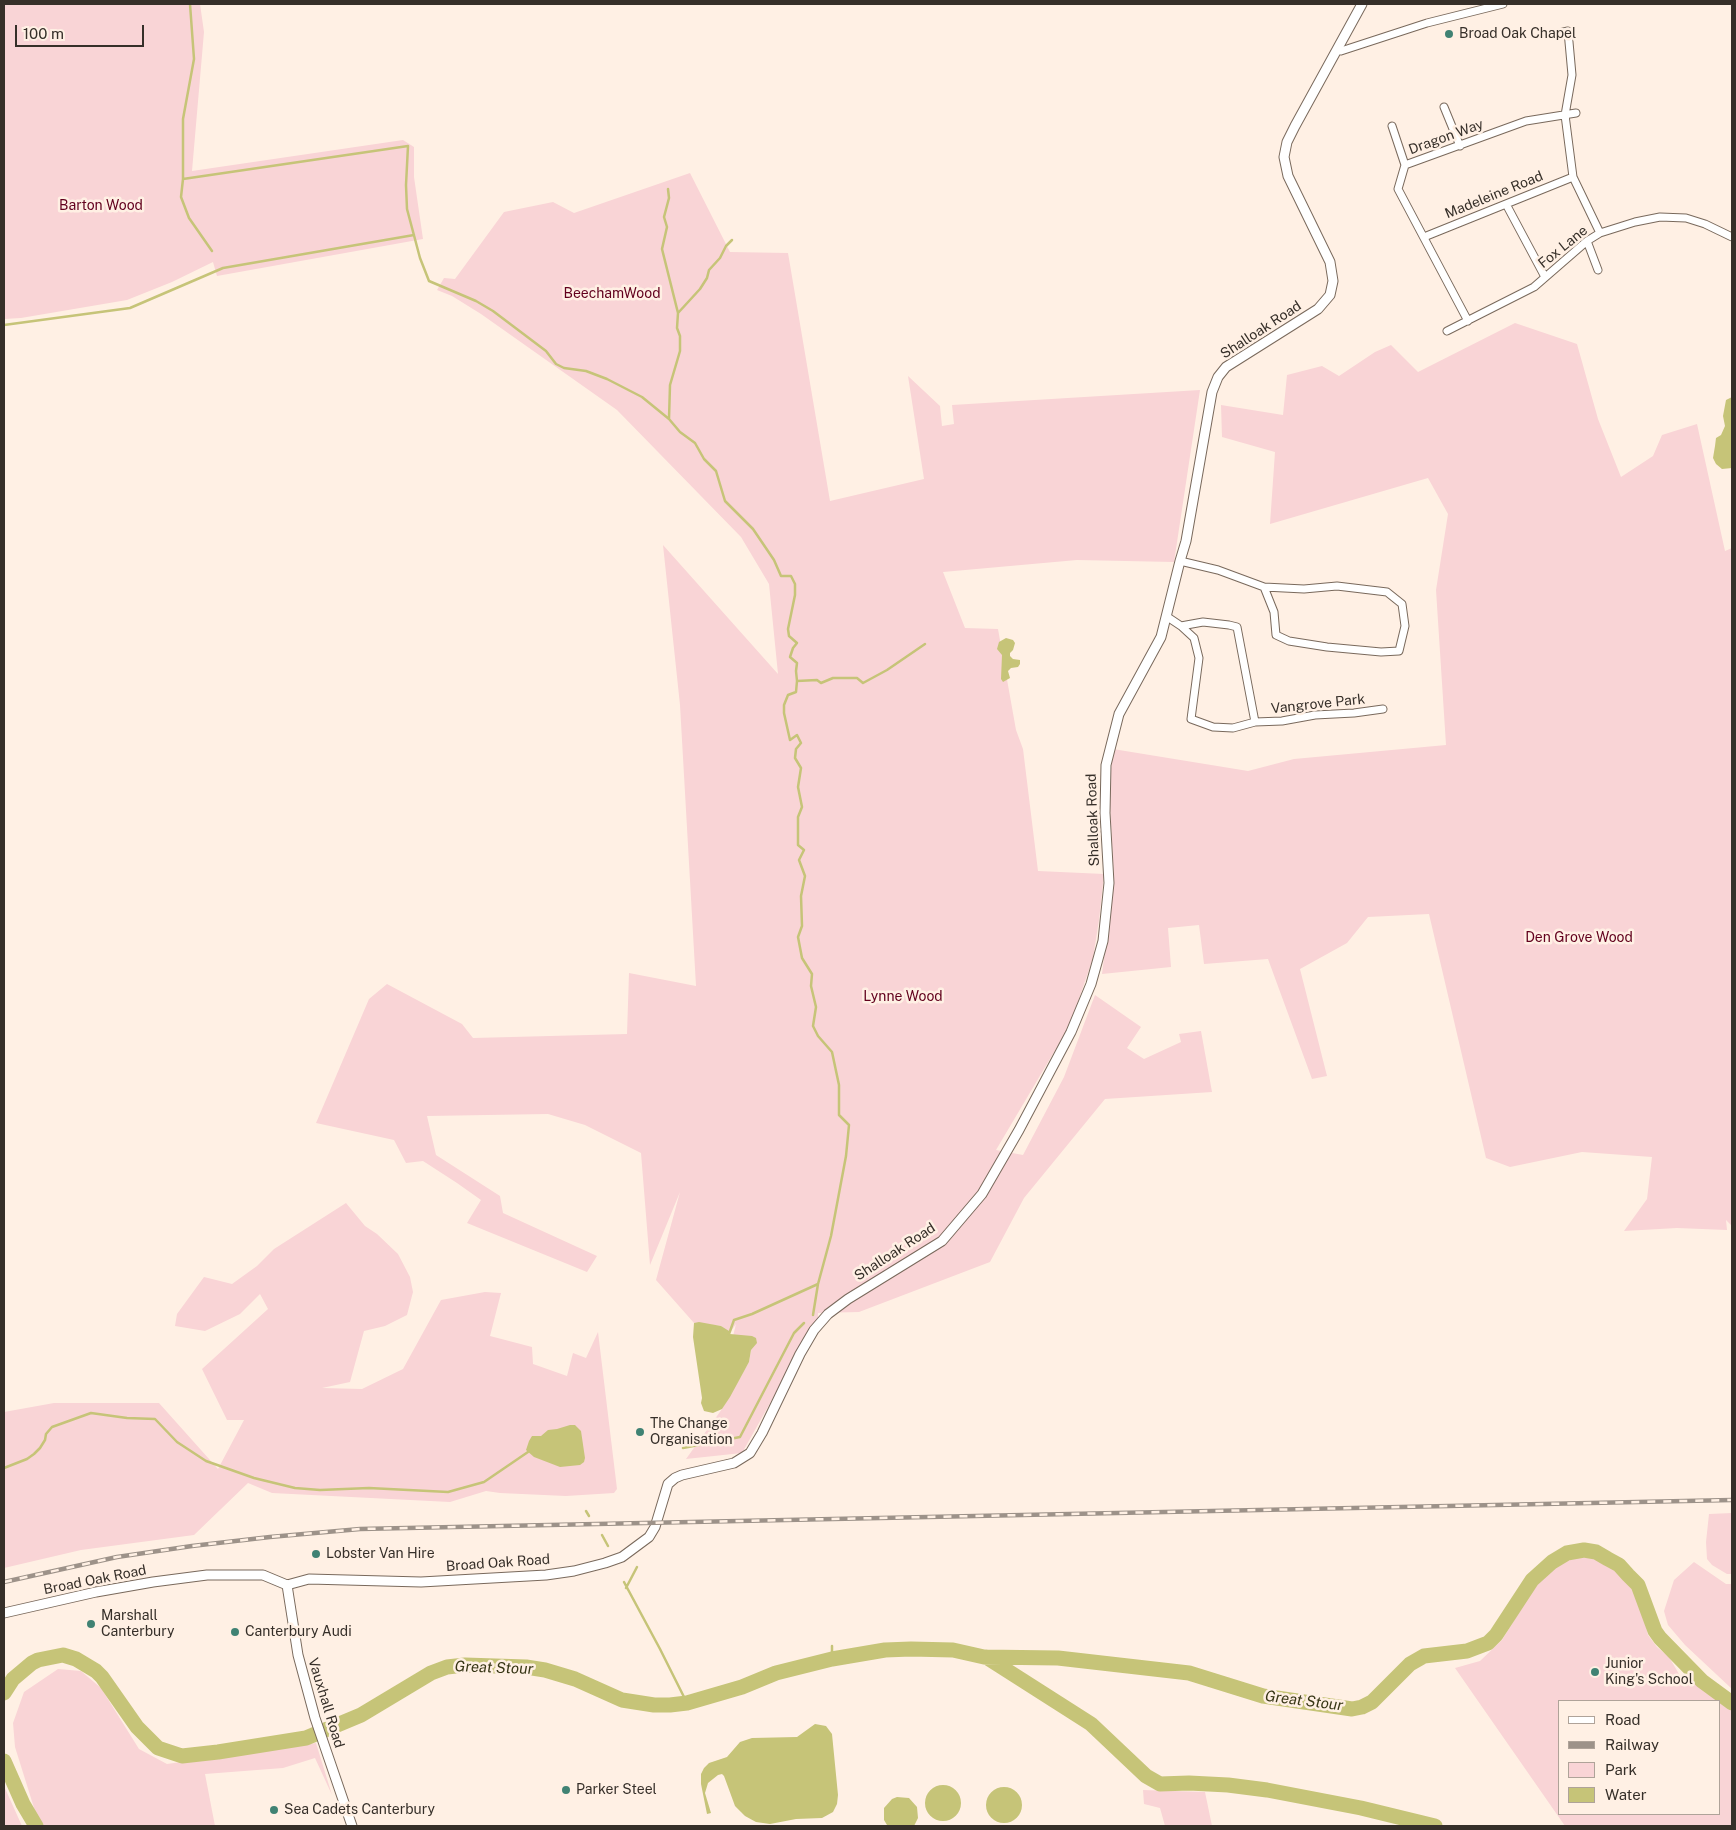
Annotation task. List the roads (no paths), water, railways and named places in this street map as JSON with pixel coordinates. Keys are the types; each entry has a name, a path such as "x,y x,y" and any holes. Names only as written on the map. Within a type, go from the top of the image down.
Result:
{"street":[{"name":"Shalloak Road","path":"655,1527 668,1484 675,1478 682,1474 734,1463 750,1453 762,1433 800,1354 814,1330 828,1314 848,1299 942,1241 982,1194 1019,1130 1071,1032 1091,984 1103,941 1109,883 1104,813 1106,766 1119,714 1161,637 1186,541 1212,392 1218,377 1226,368 1318,309 1330,295 1333,281 1330,262 1288,176 1284,157 1287,142 1362,4"},
{"path":"1337,50 1341,51 1426,23 1503,4"},
{"path":"1559,33 1568,31 1572,76 1565,115 1573,177 1600,233"},
{"path":"1444,107 1460,146"},
{"name":"Dragon Way","path":"1468,321 1398,189 1405,165 1526,121 1576,113"},
{"path":"1392,126 1405,165"},
{"name":"Madeleine Road","path":"1424,237 1573,177"},
{"path":"1506,204 1545,277"},
{"name":"Fox Lane","path":"1448,331 1534,287 1587,241 1600,233 1660,217 1686,218 1705,224 1732,237"},
{"path":"1587,241 1598,270"},
{"path":"1180,561 1218,570 1264,587 1304,589 1337,586 1387,592 1402,604 1405,626 1399,650 1381,652 1327,647 1289,641 1276,636 1274,612 1264,587"},
{"name":"Vangrove Park","path":"1166,616 1194,638 1199,658 1192,719 1213,727 1233,728 1255,722 1282,721 1315,715 1383,709"},
{"name":"Vangrove Park","path":"1181,626 1203,622 1237,627 1255,722"},
{"name":"Broad Oak Road","path":"4,1613 96,1592 207,1575 262,1575 287,1585 309,1579 421,1582 546,1575 605,1564 622,1557 650,1537 655,1527"},
{"name":"Vauxhall Road","path":"287,1585 298,1655 315,1718 352,1826"}],"water":[{"path":"1732,397 1732,468 1722,469 1713,458 1716,438 1721,435 1725,426 1723,416 1726,400"},
{"path":"1006,638 1013,640 1015,643 1010,656 1013,659 1020,660 1020,664 1018,667 1011,668 1008,671 1010,678 1003,682 1001,679 1002,655 997,649 999,642"},
{"path":"699,1322 721,1326 729,1331 730,1334 752,1336 756,1338 757,1343 751,1350 749,1362 730,1397 722,1409 713,1413 704,1411 701,1403 702,1398 693,1337 694,1323"},
{"path":"575,1425 581,1431 585,1458 584,1462 580,1465 560,1467 534,1457 526,1450 532,1436 541,1436 548,1430"},
{"path":"815,1724 826,1726 832,1734 838,1795 837,1804 833,1812 822,1818 796,1819 770,1824 756,1822 745,1816 735,1806 722,1774 708,1783 705,1793 711,1813 707,1814 701,1774 709,1763 727,1757 740,1742 752,1738 797,1737"},
{"path":"943,1785 955,1791 961,1803 955,1815 943,1821 931,1815 925,1803 931,1791"},
{"path":"1004,1787 1016,1793 1022,1805 1016,1817 1004,1823 992,1817 986,1805 992,1793"},
{"path":"897,1797 909,1798 917,1807 918,1818 914,1826 887,1825 884,1820 884,1808 892,1799"}],"waterway":[{"path":"190,4 194,59 183,119 183,179 408,146 407,209 420,258 429,281 476,301 493,311 546,351 556,364 564,368 586,371 607,379 642,397 669,419"},
{"path":"183,179 181,197 189,218 212,251"},
{"path":"668,189 669,198 664,217 667,227 662,249 678,313"},
{"path":"4,325 130,308 223,268 414,235"},
{"path":"732,240 709,270 707,278 700,289 678,313 677,328 680,336 680,351 670,385 669,419 680,432 695,443 704,459 716,471 725,501 753,529 774,560 781,576 791,576 795,584 795,595 788,629 789,636 797,643 790,657 797,663 797,681"},
{"path":"813,1315 818,1284 831,1236 846,1156 849,1125 839,1115 839,1085 832,1052 818,1036 813,1026 816,1007 811,986 812,974 802,958 798,937 802,926 801,896 805,876 799,860 804,850 798,845 798,817 802,807 798,787 801,768 795,758 796,749 801,743 797,735 790,740 784,705 788,695 796,692 797,681 817,680 821,683 833,678 857,678 863,683 887,670 925,644"},
{"path":"729,1334 734,1320 752,1314 818,1284"},
{"path":"683,1448 740,1437 794,1333 804,1323"},
{"path":"4,1468 27,1459 34,1454 40,1448 46,1434 52,1427 91,1413 127,1418 155,1419 177,1442 206,1461 254,1478 295,1488 320,1490 369,1488 448,1492 484,1482 528,1452"},
{"path":"586,1511 589,1516"},
{"path":"602,1535 608,1546"},
{"name":"Great Stour","path":"4,1693 13,1679 38,1660 63,1655 76,1659 96,1671 102,1677 137,1727 158,1748 182,1756 306,1738 361,1715 431,1673 447,1667 465,1665 526,1667 545,1670 575,1679 622,1700 654,1705 670,1705 687,1703 742,1687 776,1673 832,1659 885,1650 953,1650 984,1657 1058,1658 1189,1673 1263,1696 1352,1709 1372,1702 1410,1664 1424,1656 1467,1651 1488,1643 1496,1635 1532,1580 1552,1562 1567,1553 1584,1550 1596,1552 1619,1565 1638,1585 1655,1631 1660,1638 1702,1681 1732,1703"},
{"path":"626,1588 637,1567"},
{"path":"624,1582 687,1703"},
{"path":"832,1646 832,1659"},
{"name":"Great Stour","path":"986,1657 1091,1724 1146,1776 1160,1784 1228,1785 1267,1790 1361,1808 1435,1826"},
{"name":"Great Stour","path":"4,1761 23,1804 36,1826"}],"railway":[{"path":"4,1582 117,1557 270,1537 360,1529 1732,1500"}],"place":[{"name":"Broad Oak Chapel","path":"1449,34"},
{"name":"The Change Organisation","path":"640,1432"},
{"name":"Lobster Van Hire","path":"316,1554"},
{"name":"Marshall Canterbury","path":"91,1624"},
{"name":"Canterbury Audi","path":"235,1632"},
{"name":"Junior King's School","path":"1595,1672"},
{"name":"Parker Steel","path":"566,1790"},
{"name":"Sea Cadets Canterbury","path":"274,1810"}],"park label":[{"name":"Barton Wood","path":"101,206"},
{"name":"BeechamWood","path":"612,294"},
{"name":"Den Grove Wood","path":"1579,938"},
{"name":"Lynne Wood","path":"903,997"}]}
